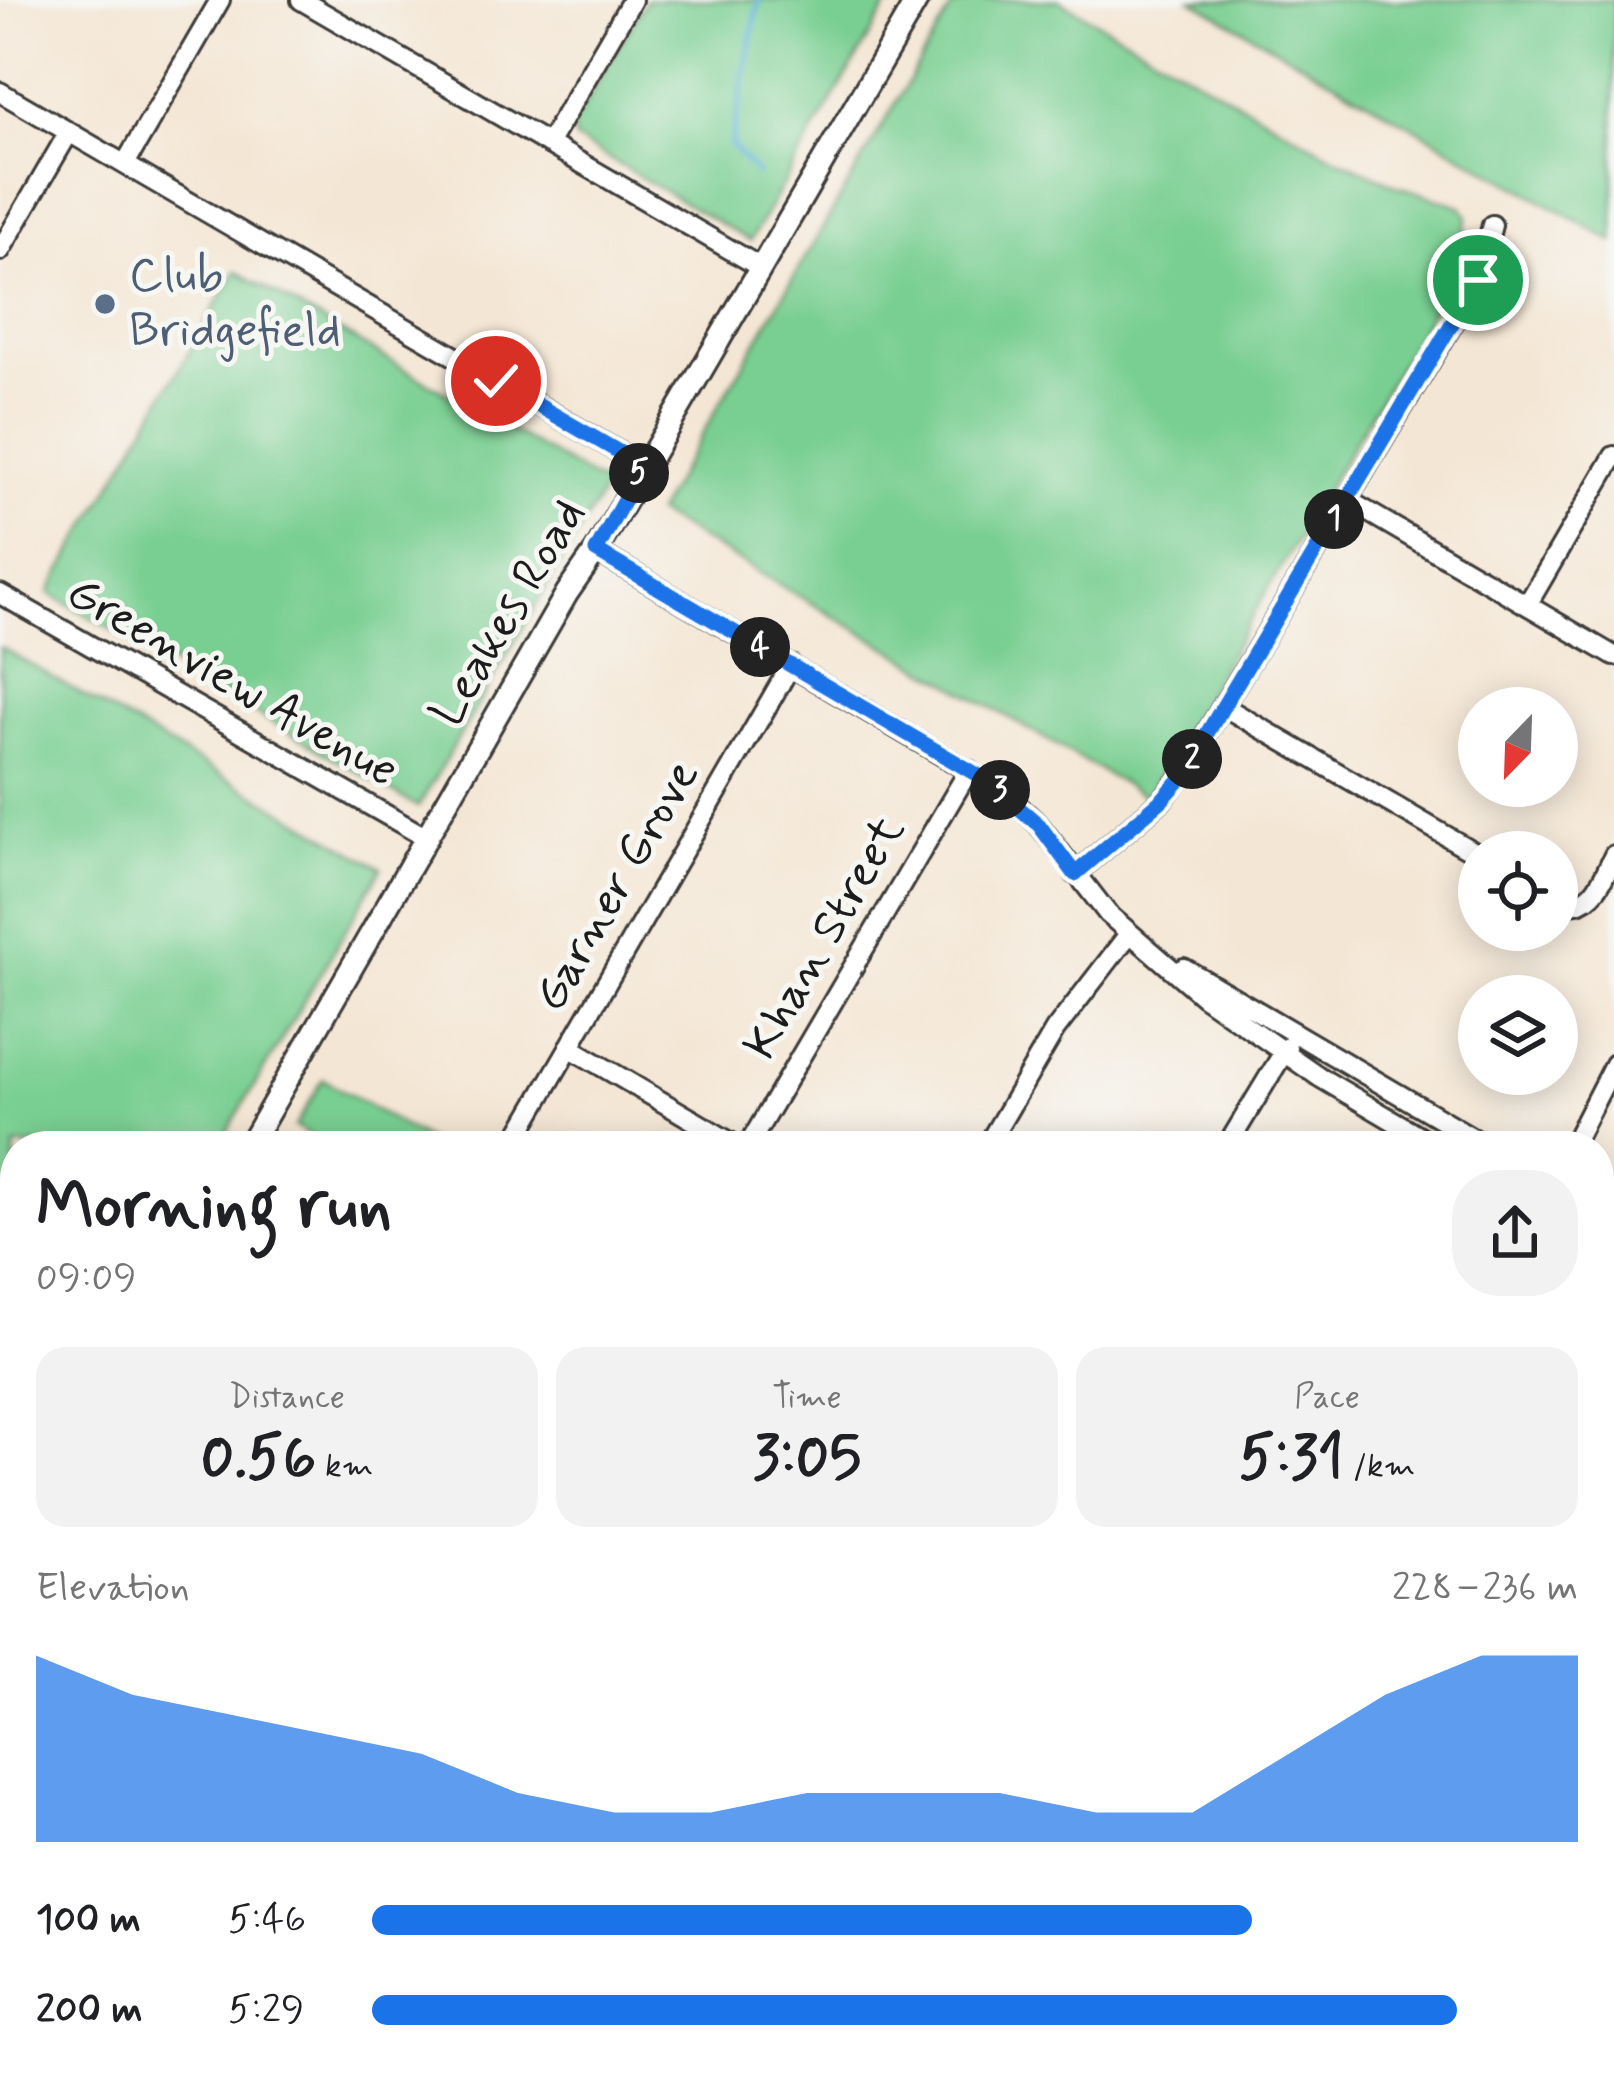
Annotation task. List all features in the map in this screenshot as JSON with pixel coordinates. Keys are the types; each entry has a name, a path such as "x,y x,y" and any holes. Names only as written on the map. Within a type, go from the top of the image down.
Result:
{"street":[{"path":"125,164 220,0"},
{"path":"301,0 760,267"},
{"path":"548,144 632,0"},
{"name":"Leakes Road","path":"258,1131 425,837 917,0"},
{"path":"0,92 643,466"},
{"path":"0,251 69,132"},
{"path":"1075,874 1178,782 1478,280 1492,225"},
{"path":"1527,605 1614,456"},
{"path":"1346,499 1614,656"},
{"path":"596,551 969,770 1024,809 1129,934 1203,996 1284,1053 1411,1131"},
{"name":"Greenview Avenue","path":"0,595 425,837"},
{"name":"Garner Grove","path":"521,1131 790,665"},
{"path":"1223,706 1458,843"},
{"name":"Khan Street","path":"757,1131 969,770"},
{"path":"1578,904 1595,892 1614,855"},
{"path":"1129,934 1462,1131"},
{"path":"996,1131 1055,1030 1129,934"},
{"path":"1236,1131 1297,1033"},
{"path":"569,1047 712,1131"},
{"path":"1579,1131 1614,1064"},
{"path":"1571,1131 1588,1112"}],"green space":[{"path":"646,0 891,0 750,241 575,139 572,127"},
{"path":"979,0 1059,0 1333,156 1396,185 1461,206 1468,216 1447,284 1146,797 656,513 952,7"},
{"path":"1192,0 1614,0 1614,242"},
{"path":"236,271 606,486 418,807 49,593"},
{"path":"0,647 382,868 228,1131 0,1131"},
{"path":"323,1079 411,1131 302,1131 295,1127"}],"waterway":[{"path":"757,174 731,145 759,0"}],"place":[{"name":"Club Bridgefield","path":"105,304"}],"route":[{"path":"496,381 643,466 596,551 1001,790 1039,825 1075,874 1178,782 1478,280"}]}
